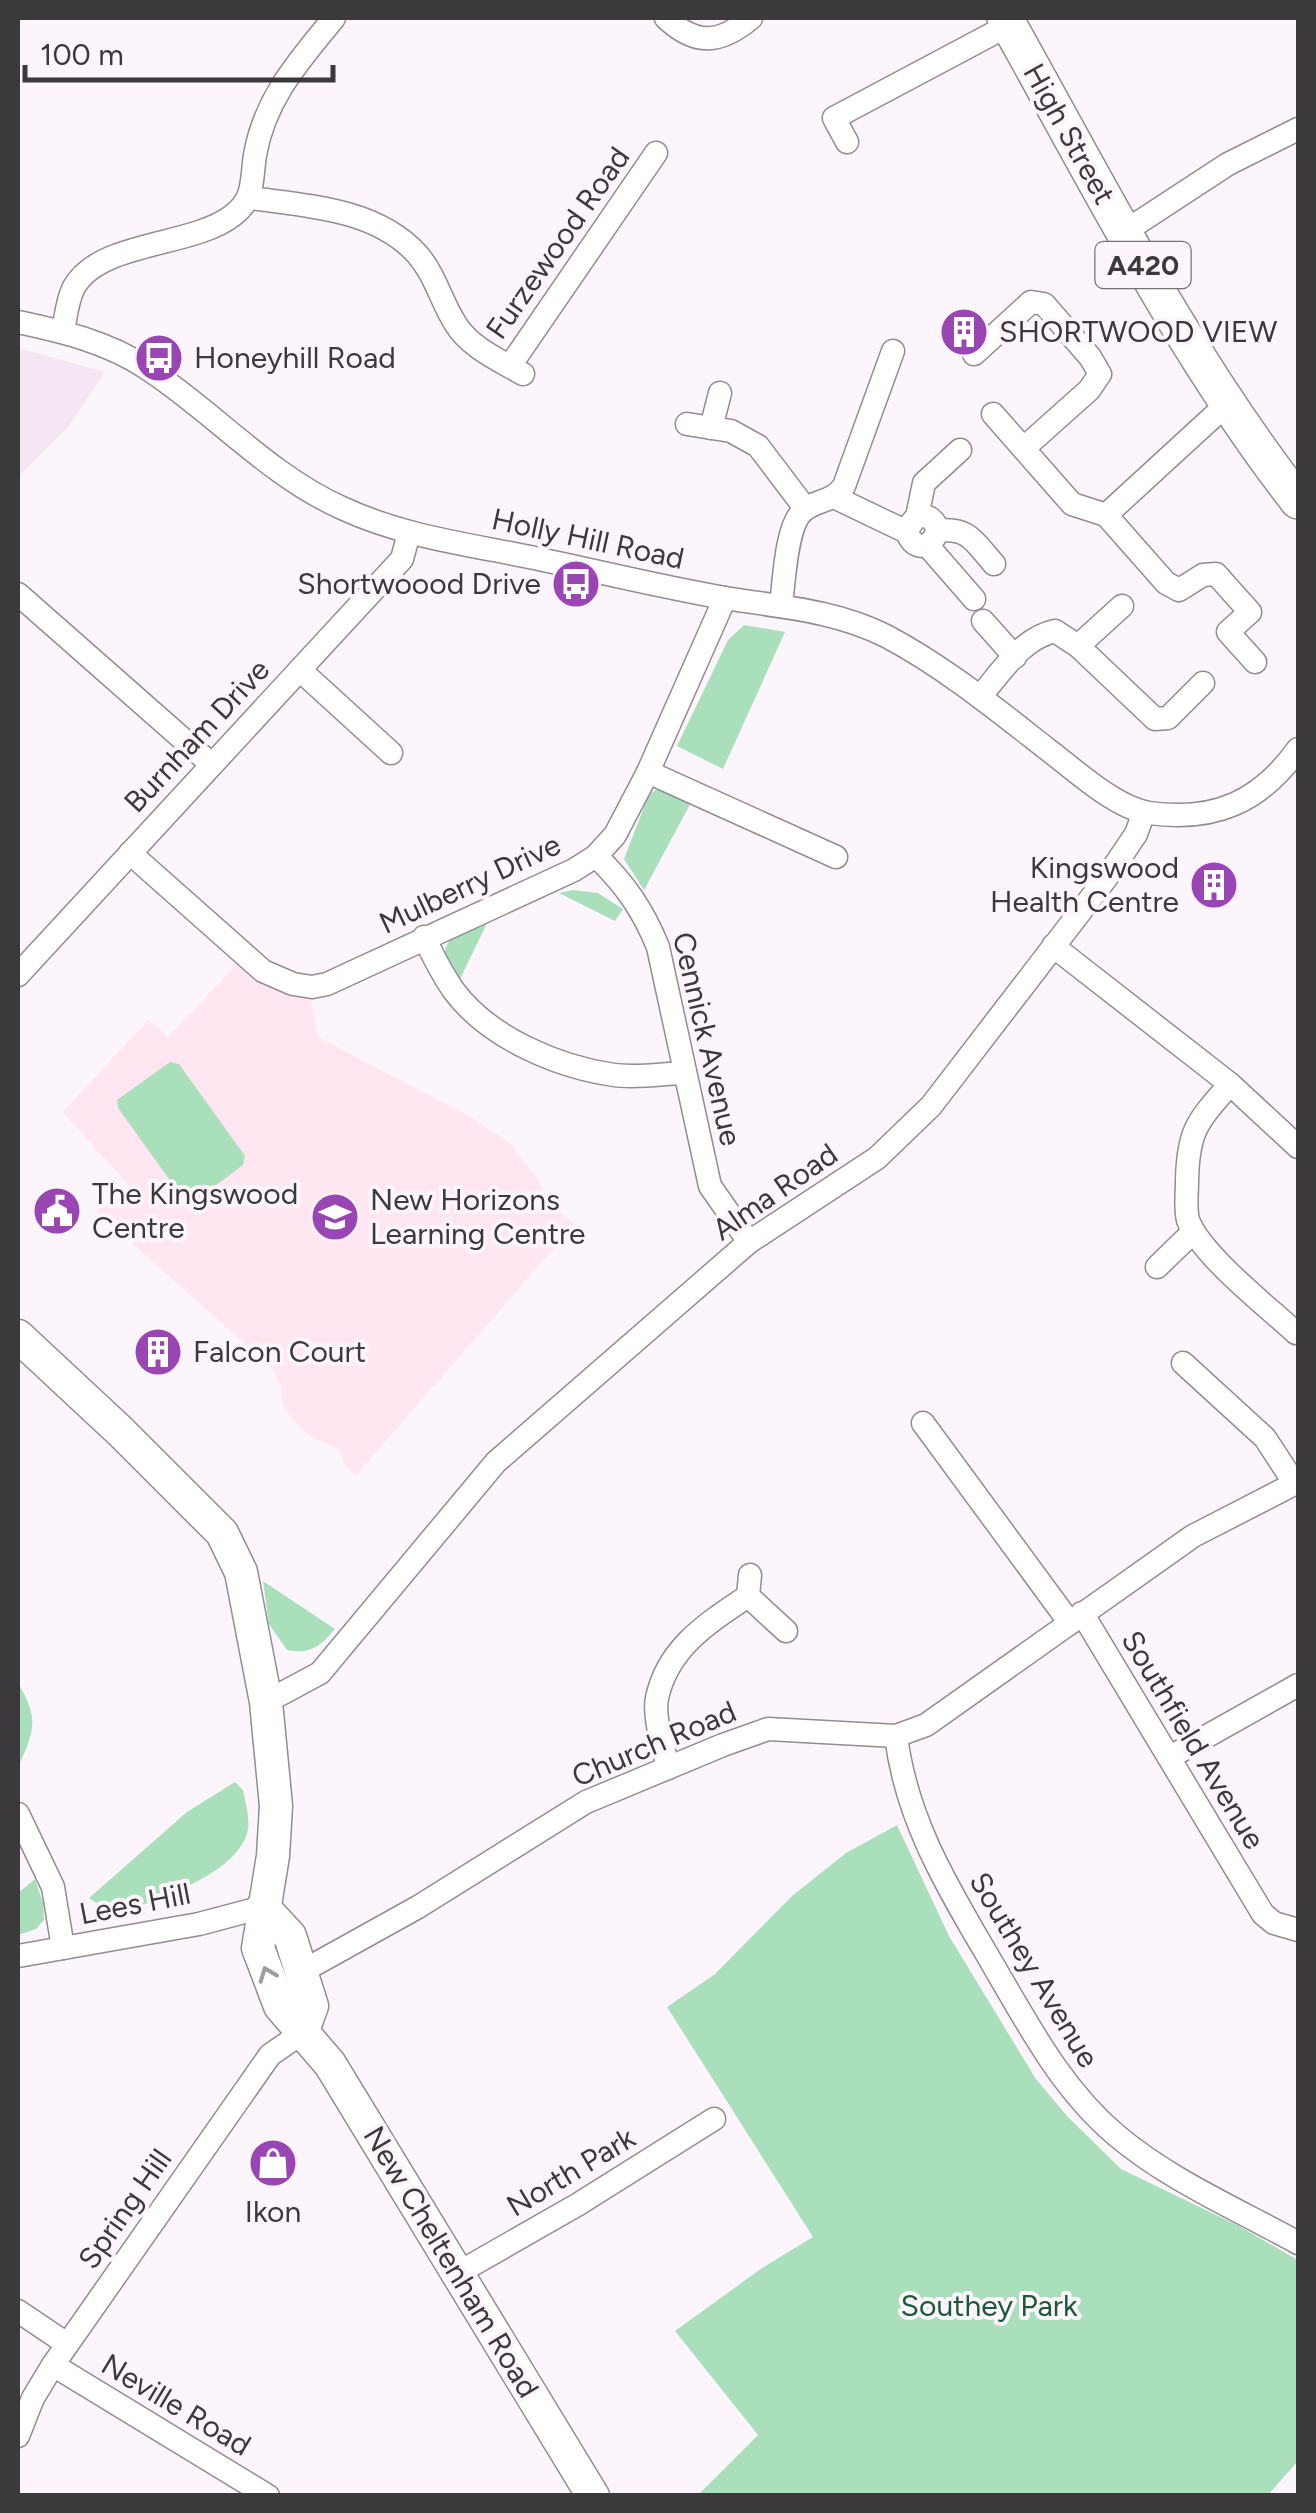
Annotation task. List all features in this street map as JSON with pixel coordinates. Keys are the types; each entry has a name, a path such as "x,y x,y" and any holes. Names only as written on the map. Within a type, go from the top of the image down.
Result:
{"main road":[{"name":"High Street","path":"1007,22 1124,232 1228,404 1298,501"}],"street":[{"path":"63,331 74,288 88,269 213,228 251,198 263,120 279,86 334,18"},
{"path":"666,18 683,34 704,39 723,36 751,18"},
{"path":"847,142 834,118 1007,22"},
{"path":"1124,232 1228,164 1292,132"},
{"name":"Furzewood Road","path":"251,198 335,210 382,227 418,254 455,324 471,342 516,370 656,154"},
{"path":"974,354 1031,302 1044,304 1100,374 1089,390 1024,448"},
{"name":"Holly Hill Road","path":"18,322 63,331 145,366 294,480 341,508 409,532 725,598 836,616 886,637 980,697 1104,792 1144,812"},
{"path":"836,498 844,486 893,350"},
{"path":"711,428 720,393"},
{"path":"1106,515 1228,404"},
{"path":"994,414 1072,504 1106,515 1166,583 1179,590 1203,575 1216,574 1250,612 1228,632 1255,662"},
{"path":"687,424 731,431 758,446 805,508"},
{"path":"960,450 924,483 910,540 932,538 954,528 966,533 994,564"},
{"path":"781,605 794,522 805,508 836,498 912,524"},
{"name":"Burnham Drive","path":"18,975 402,559 409,532"},
{"path":"932,538 974,598"},
{"path":"18,594 211,764"},
{"name":"Mulberry Drive","path":"130,853 263,970 293,984 327,984 574,870 596,856 615,835 648,772 725,598"},
{"path":"1078,646 1122,606"},
{"path":"983,622 1015,657"},
{"path":"980,697 1024,646 1042,634 1056,631 1078,646 1155,719 1168,718 1203,683"},
{"path":"300,670 391,754"},
{"path":"1144,812 1184,815 1219,811 1248,800 1280,774 1298,748"},
{"path":"648,772 836,857"},
{"name":"Alma Road","path":"266,1702 320,1674 496,1462 749,1242 877,1158 903,1136 1117,863 1136,834 1144,812"},
{"name":"Cennick Avenue","path":"596,856 644,911 658,947 710,1186 749,1242"},
{"path":"424,938 462,1000 497,1030 538,1053 617,1076 684,1073"},
{"path":"1053,946 1230,1084 1298,1147"},
{"path":"1230,1084 1196,1124 1188,1151 1186,1214 1193,1232 1208,1251 1296,1333"},
{"path":"1157,1267 1193,1232"},
{"name":"New Cheltenham Road","path":"18,1336 222,1532 241,1572 266,1702 276,1806 274,1856 258,1948 280,2006 330,2064 594,2496"},
{"path":"1183,1363 1265,1438 1297,1483"},
{"name":"Southfield Avenue","path":"923,1423 1076,1618 1170,1757 1263,1914 1274,1923 1298,1930"},
{"name":"Church Road","path":"301,1972 418,1907 586,1802 668,1768 768,1729 896,1736 926,1725 1193,1536 1297,1483"},
{"path":"668,1768 656,1701 674,1657 696,1630 749,1586 786,1631"},
{"path":"1170,1757 1298,1685"},
{"name":"Southey Avenue","path":"896,1736 901,1777 938,1868 1045,2055 1079,2100 1152,2163 1298,2243"},
{"path":"18,1814 54,1887 63,1948"},
{"path":"263,1906 290,1936 312,2006 302,2033"},
{"name":"Lees Hill","path":"18,1956 199,1924 263,1906"},
{"name":"Spring Hill","path":"18,2436 52,2365 270,2055 302,2033"},
{"name":"North Park","path":"458,2274 714,2119"},
{"path":"18,2312 67,2344"},
{"name":"Neville Road","path":"52,2365 268,2496"}],"shaded area":[{"path":"18,348 105,372 69,426 18,477"},
{"name":"New Horizons Learning Centre","path":"240,961 310,994 318,1037 473,1118 510,1144 538,1180 552,1207 575,1224 355,1476 339,1450 310,1436 291,1418 282,1403 280,1383 273,1369 96,1211 130,1187 63,1112 148,1020 168,1037"}],"green space":[{"path":"744,625 785,632 723,769 677,746 728,640"},
{"path":"660,788 693,799 644,890 624,859 649,794"},
{"path":"559,893 598,893 623,909 615,921"},
{"path":"490,917 459,981 444,955 446,947 461,930"},
{"path":"170,1062 179,1064 245,1156 243,1165 195,1201 184,1200 118,1108 117,1100"},
{"path":"263,1581 335,1629 314,1648 287,1650 269,1624"},
{"path":"18,1683 30,1707 32,1725 18,1768"},
{"path":"235,1782 243,1790 248,1829 242,1845 229,1860 192,1884 114,1915 89,1898 187,1812"},
{"name":"Southey Park","path":"897,1825 949,1936 1036,2079 1068,2117 1121,2169 1237,2225 1298,2260 1298,2461 1268,2495 698,2495 758,2435 675,2331 762,2268 813,2237 667,2007 715,1974 792,1896 846,1853"},
{"path":"35,1879 44,1920 36,1929 18,1935 18,1893"}],"place":[{"name":"SHORTWOOD VIEW","path":"964,332"},
{"name":"Honeyhill Road","path":"159,358"},
{"name":"Shortwoood Drive","path":"576,584"},
{"name":"Kingswood Health Centre","path":"1214,885"},
{"name":"The Kingswood Centre","path":"57,1211"},
{"name":"New Horizons Learning Centre","path":"335,1217"},
{"name":"Falcon Court","path":"158,1352"},
{"name":"Ikon","path":"273,2163"}]}
